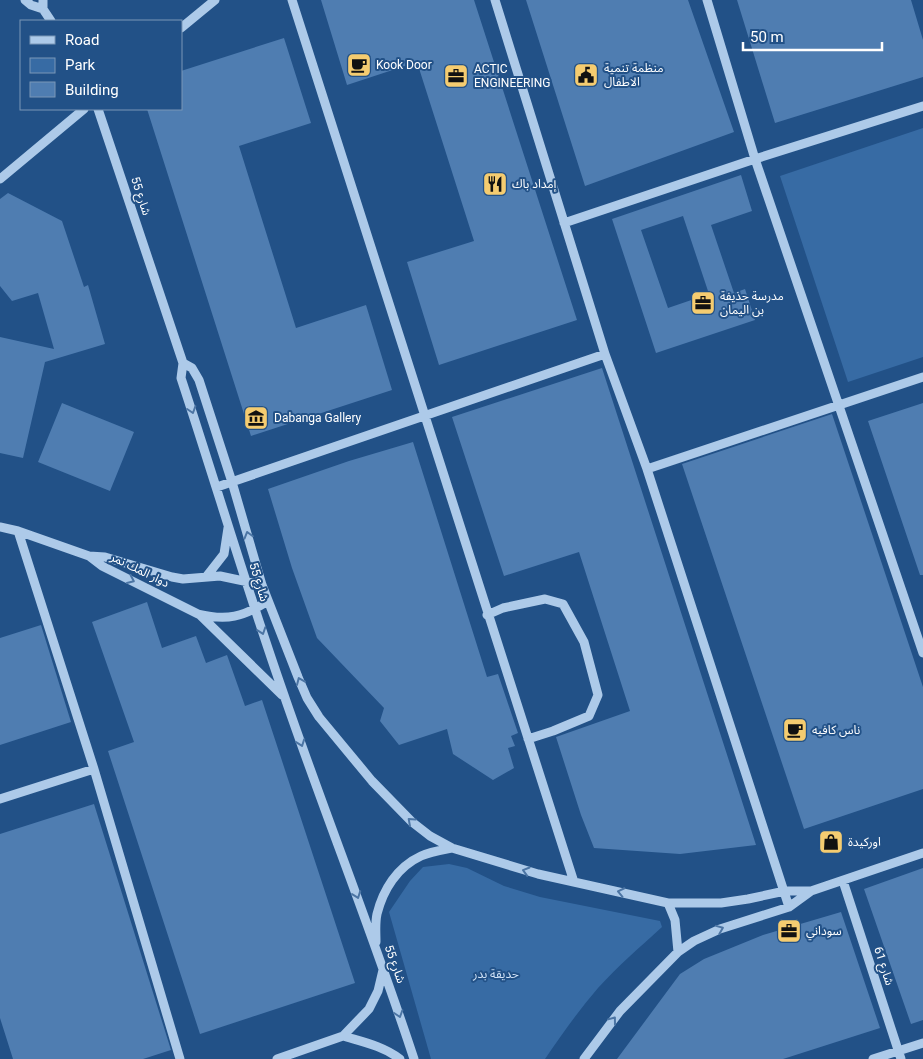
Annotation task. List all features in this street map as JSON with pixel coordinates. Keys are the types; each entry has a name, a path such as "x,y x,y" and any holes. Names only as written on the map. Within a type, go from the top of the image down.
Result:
{"street":[{"path":"25,0 31,5 43,5 50,20"},
{"path":"182,27 215,0"},
{"path":"292,0 487,615 574,882"},
{"path":"496,0 605,354 647,469 789,907"},
{"path":"707,0 755,159 923,653"},
{"path":"564,223 755,159 923,106"},
{"path":"0,179 83,110"},
{"name":"شارع 55","path":"98,110 183,363 181,378 255,610 284,697 376,948 414,1059"},
{"path":"217,487 605,354"},
{"path":"183,363 192,368 199,380 232,482 262,585 308,698 330,733 372,781 412,822 430,836 452,848 538,874 668,903 721,903 748,900 785,892 811,891 923,854"},
{"path":"647,469 923,377"},
{"path":"206,577 224,554 229,525"},
{"name":"دوار المك نمر","path":"0,527 89,556 102,566 198,614 215,618 228,618 255,610 268,601"},
{"path":"18,532 94,769 180,1059"},
{"path":"89,556 105,557 183,579 220,576 246,580 262,585"},
{"path":"487,615 503,608 545,599 563,604 584,642 598,695 589,716 553,732 528,739"},
{"path":"198,614 284,697"},
{"path":"0,799 94,769"},
{"path":"376,948 377,915 384,892 390,883 403,868 421,856 452,848"},
{"name":"شارع 61","path":"842,881 900,1055"},
{"path":"584,1059 620,1011 678,952 694,941 720,929 789,907 811,891"},
{"path":"668,903 675,920 678,952"},
{"path":"277,1059 343,1036 369,1010 378,991 383,969"},
{"path":"343,1036 374,1045 400,1059"},
{"path":"873,1059 900,1055 923,1043"}],"green space":[{"path":"923,128 923,357 848,382 780,176"},
{"name":"حديقة بدر","path":"449,864 467,868 504,886 540,897 660,921 662,927 621,964 598,988 545,1059 431,1059 389,912 410,881 423,867"}],"building":[{"path":"321,0 474,0 577,320 439,365 407,262 474,241 417,62 347,85"},
{"path":"526,0 688,0 734,132 585,186"},
{"path":"737,0 911,0 923,40 923,77 775,123"},
{"path":"284,38 311,123 239,146 296,328 366,305 392,390 251,436 147,110 182,110 182,71"},
{"path":"741,175 752,211 711,225 734,293 745,289 755,320 656,353 612,219","holes":["683,216 709,294 668,308 641,230"]},
{"path":"8,193 62,221 84,287 88,285 105,344 45,362 23,458 0,453 0,337 54,349 38,293 12,301 0,286 0,199"},
{"path":"602,368 756,845 680,854 594,848 581,815 556,737 630,711 579,552 504,576 452,417"},
{"path":"62,403 134,432 110,491 38,462"},
{"path":"923,403 923,575 920,575 868,421"},
{"path":"832,414 923,687 923,789 804,829 682,464"},
{"path":"413,442 487,677 498,674 518,733 511,736 515,746 508,748 514,768 493,780 453,754 447,729 399,745 380,721 384,708 317,638 292,568 268,489 349,461"},
{"path":"147,602 162,648 196,636 206,663 227,655 245,706 262,700 355,983 200,1034 108,751 134,742 92,622"},
{"path":"41,625 71,722 0,745 0,638"},
{"path":"94,804 171,1050 143,1059 13,1059 0,1018 0,834"},
{"path":"923,868 923,1020 911,1024 864,889"},
{"path":"841,912 880,1028 783,1059 617,1059 680,974 704,959 763,935"}],"place":[{"name":"Kook Door","path":"359,65"},
{"name":"منظمة تنمية الاطفال","path":"586,75"},
{"name":"ACTIC ENGINEERING","path":"456,76"},
{"name":"إمداد باك","path":"495,184"},
{"name":"مدرسة حذيفة بن اليمان","path":"703,303"},
{"name":"Dabanga Gallery","path":"256,418"},
{"name":"ناس كافيه","path":"795,730"},
{"name":"اوركيدة","path":"831,842"},
{"name":"سوداني","path":"789,931"}]}
